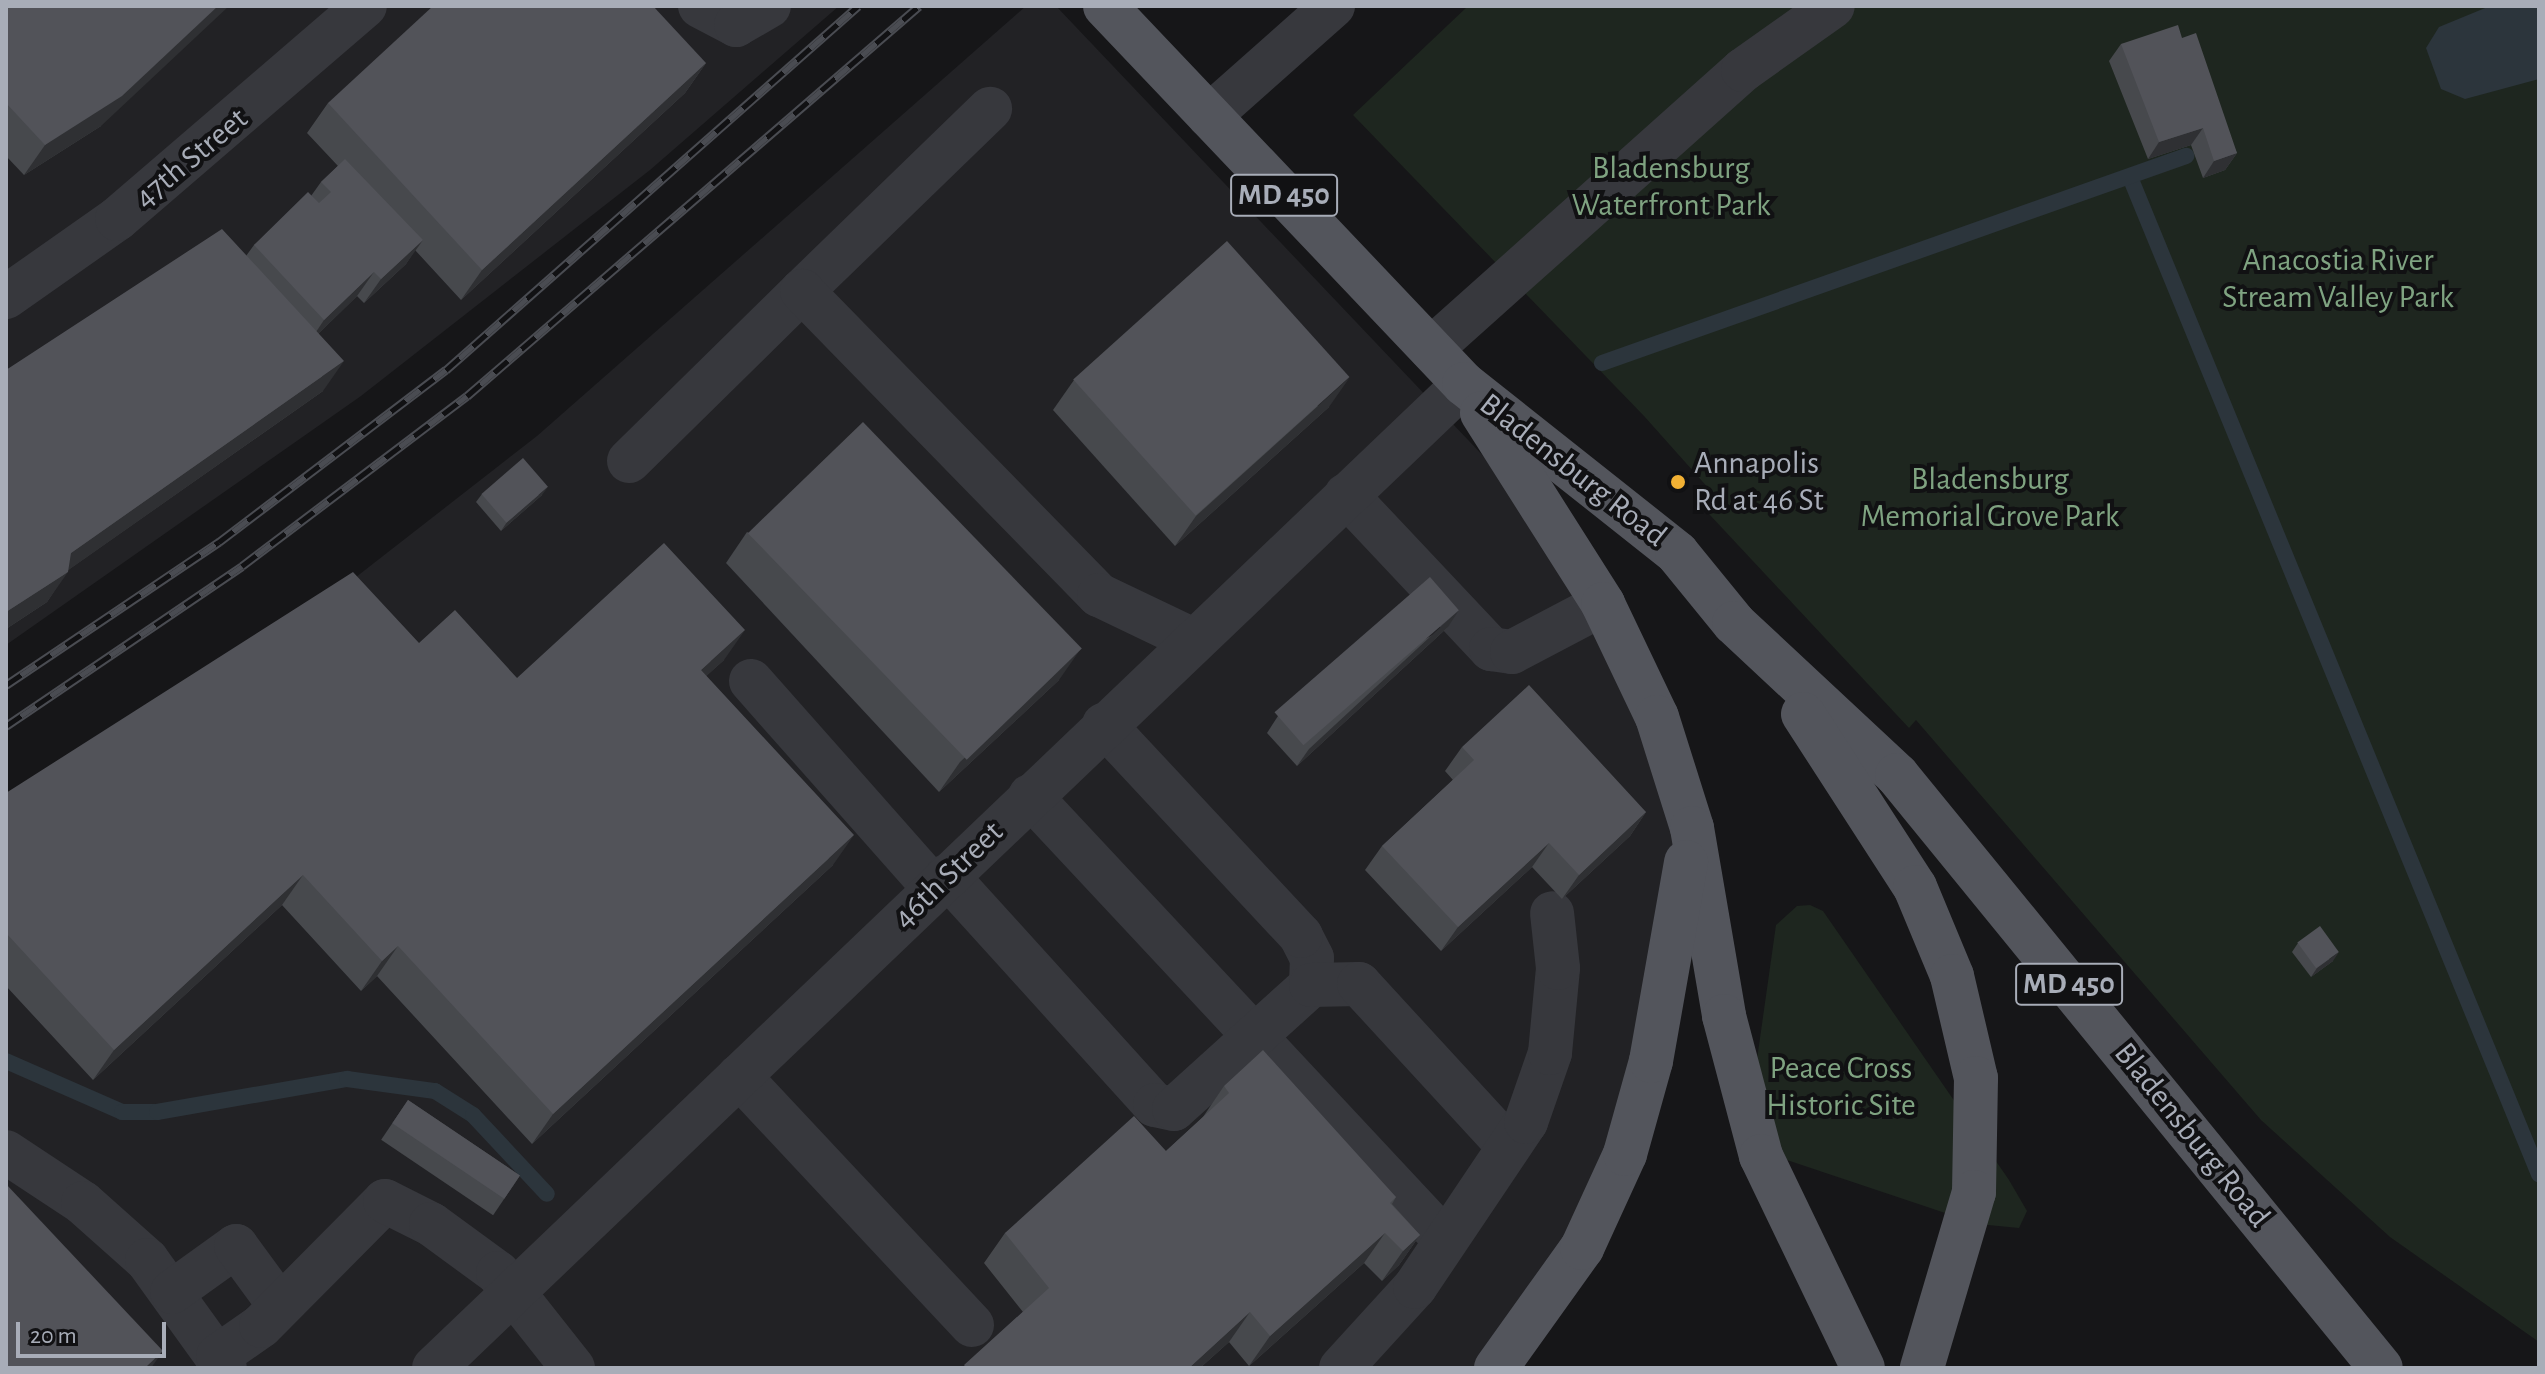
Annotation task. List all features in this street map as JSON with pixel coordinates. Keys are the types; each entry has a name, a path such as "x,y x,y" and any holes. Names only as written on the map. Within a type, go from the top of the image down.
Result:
{"main road":[{"name":"MD 450","path":"1105,6 1464,384"},
{"name":"Bladensburg Road","path":"1464,384 1603,604 1657,717 1692,828 1724,1016 1761,1156 1863,1368"},
{"name":"Bladensburg Road","path":"1464,384 1677,553 1734,623 1897,775 2381,1368"},
{"path":"1734,623 1895,850 1936,931 1966,1027 1979,1140 1974,1192 1922,1368"},
{"path":"1496,1368 1582,1248 1625,1154 1651,1061 1692,828"}],"street":[{"path":"700,6 736,25 769,6"},
{"path":"1209,116 1333,6"},
{"path":"1431,349 1743,70 1833,6"},
{"name":"47th Street","path":"6,297 117,219 351,11"},
{"path":"629,461 990,109"},
{"path":"802,291 1099,595 1193,640"},
{"name":"46th Street","path":"434,1368 1464,384"},
{"path":"1346,495 1491,649 1512,652 1603,604"},
{"path":"751,681 1155,1105 1174,1109 1311,985 1359,984 1508,1146"},
{"path":"1104,725 1301,936 1312,958 1311,985"},
{"path":"1030,796 1443,1238"},
{"path":"1341,1368 1415,1287 1443,1238 1526,1122 1550,1053 1558,968 1552,913"},
{"path":"739,1076 972,1325"},
{"path":"6,1152 83,1203 172,1292 221,1362 385,1201 431,1224 515,1290 573,1368"},
{"path":"172,1292 236,1246 280,1306"}],"shaded area":[{"path":"6,6 839,6 650,170 361,396 6,645"},
{"path":"1026,6 1056,6 1546,522 1692,828 1639,1110 1496,1368 6,1368 6,809 315,609 537,436"},
{"path":"2490,6 2539,6 2539,79 2465,99 2441,89 2426,48 2439,27"}],"green space":[{"path":"1468,6 2539,6 2539,1342 2390,1237 2261,1120 1916,720 1909,728 1695,499 1710,490 1644,416 1353,115"},
{"name":"Peace Cross Historic Site","path":"1810,905 1823,911 2009,1180 2027,1211 2019,1228 1978,1224 1775,1156 1749,1116 1776,925 1797,906"}],"building":[{"path":"6,6 218,6 122,96 45,145 6,103"},
{"path":"433,6 653,6 706,63 482,270 328,103"},
{"path":"2178,25 2182,38 2196,33 2237,153 2214,161 2203,128 2159,142 2121,44"},
{"path":"345,159 423,240 381,279 374,272 324,320 254,245 308,192 319,203 331,192 321,182"},
{"path":"222,229 344,361 71,553 68,572 6,612 6,370"},
{"path":"1227,241 1349,377 1196,516 1073,380"},
{"path":"863,422 1082,649 967,760 748,533"},
{"path":"523,458 548,487 506,523 481,494"},
{"path":"664,543 745,630 701,670 854,835 553,1114 398,946 382,961 303,875 114,1050 6,933 6,793 353,572 419,643 455,610 517,678"},
{"path":"1430,577 1459,610 1303,745 1275,712"},
{"path":"1529,685 1646,812 1579,875 1549,843 1458,927 1382,846 1474,760 1462,747"},
{"path":"2320,926 2339,952 2316,968 2297,942"},
{"path":"1263,1050 1396,1197 1390,1203 1420,1235 1403,1251 1385,1233 1270,1336 1250,1312 1189,1368 967,1368 964,1365 1049,1288 1005,1233 1134,1116 1166,1151 1229,1093 1224,1086"},
{"path":"408,1100 520,1175 504,1199 392,1123"},
{"path":"6,1184 163,1351 145,1368 6,1368"}],"waterway":[{"path":"1602,363 2186,156"},
{"path":"2130,177 2539,1174"},
{"path":"6,1061 122,1112 157,1112 347,1079 435,1091 473,1115 547,1194"}],"railway":[{"path":"6,685 219,542 446,370 858,6"},
{"path":"6,726 242,566 467,396 919,6"}],"place":[{"name":"Annapolis Rd at 46 St","path":"1678,482"}],"park label":[{"name":"Bladensburg Waterfront Park","path":"1671,188"},
{"name":"Anacostia River Stream Valley Park","path":"2338,280"},
{"name":"Bladensburg Memorial Grove Park","path":"1990,498"}]}
